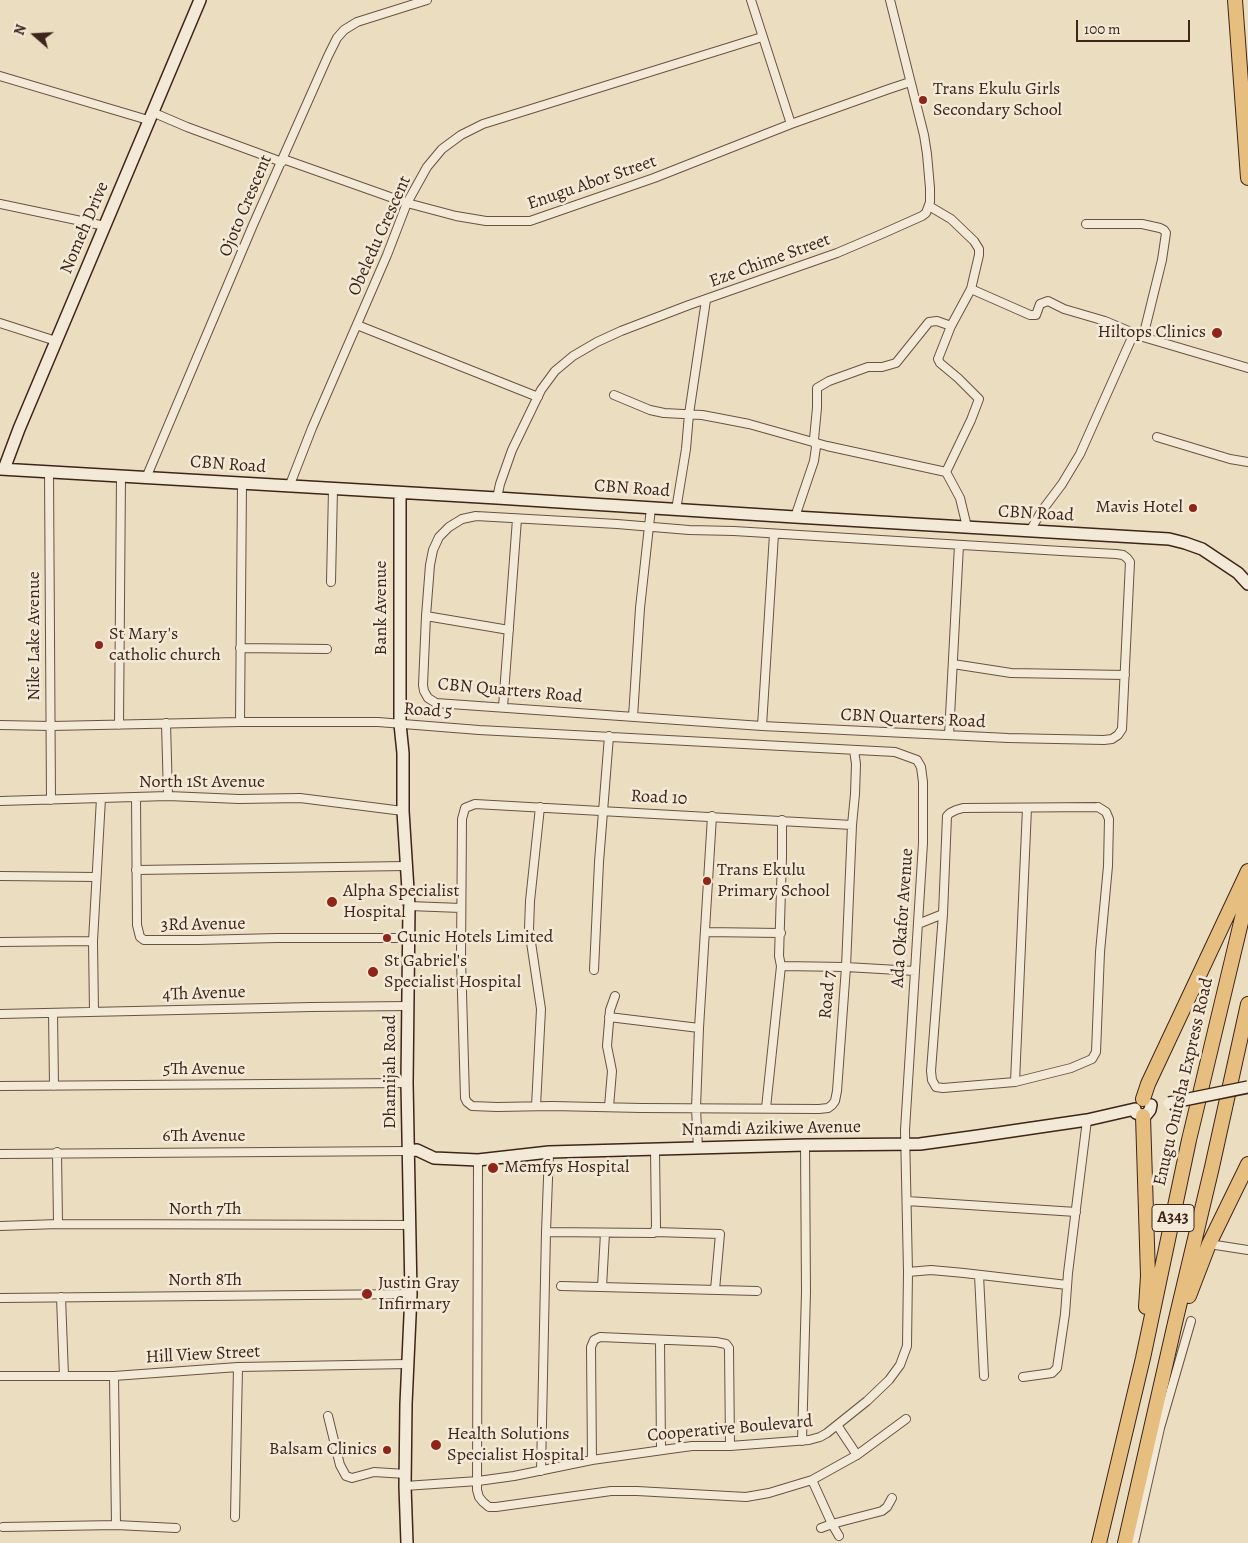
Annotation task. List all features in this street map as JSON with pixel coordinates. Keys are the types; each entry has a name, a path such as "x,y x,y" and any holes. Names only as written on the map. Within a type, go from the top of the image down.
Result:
{"highway":[{"path":"1235,0 1248,178"},
{"path":"1143,1358 1148,1276 1143,1107 1148,1084 1248,871"},
{"name":"Enugu Onitsha Express Road","path":"1099,1543 1143,1358 1189,1140 1248,893"},
{"name":"A343","path":"1125,1543 1248,1004"},
{"path":"1175,1323 1179,1320 1210,1244 1248,1164"}],"main road":[{"name":"Nomeh Drive","path":"2,469 200,0"},
{"name":"CBN Road","path":"2,469 1169,539 1185,542 1202,549 1243,575 1248,584"},
{"name":"Bank Avenue","path":"400,493 400,724"},
{"name":"Dhamijah Road","path":"400,724 403,753 403,811 409,906 407,1083 411,1294 405,1486 407,1543"},
{"name":"Nnamdi Azikiwe Avenue","path":"408,1151 417,1150 434,1158 478,1160 549,1152 905,1144 947,1141 1087,1120 1248,1087"}],"street":[{"name":"Ojoto Crescent","path":"146,478 190,371 328,56 340,34 357,22 427,0"},
{"path":"751,0 791,124"},
{"path":"890,0 928,154 931,181 928,209"},
{"name":"Obeledu Crescent","path":"289,487 312,428 387,255 406,203 428,167 449,143 469,130 486,124 762,37"},
{"name":"Enugu Abor Street","path":"0,76 187,127 406,203 479,220 532,221 654,178 791,124 910,82"},
{"path":"0,204 105,226"},
{"name":"Eze Chime Street","path":"498,498 500,484 512,450 548,379 555,371 582,350 621,331 866,241 922,216 928,209 938,211 951,219 977,245 979,254 971,289"},
{"path":"1086,224 1142,224 1160,228 1166,233 1162,260 1143,337"},
{"path":"946,472 979,399 940,363 938,358 951,326 971,289 1030,315 1036,315 1040,304 1048,301 1064,309 1105,321 1143,337 1248,368"},
{"path":"676,510 706,300"},
{"path":"795,518 813,468 817,408 816,392 818,386 868,368 896,363 929,322 937,321 951,326"},
{"path":"0,323 56,341"},
{"path":"357,325 538,396"},
{"path":"1030,531 1080,454 1134,333"},
{"path":"614,395 650,410 664,413 702,415 749,424 815,443 946,472 960,498 967,527"},
{"path":"1157,437 1230,459 1248,462"},
{"name":"Nike Lake Avenue","path":"49,472 51,800"},
{"path":"119,725 121,476"},
{"path":"240,722 242,484"},
{"path":"331,582 332,489"},
{"path":"633,716 640,608 651,508"},
{"name":"CBN Quarters Road","path":"476,516 649,527 1116,554 1127,558 1130,562 1122,730 1112,739 1104,740 1027,739 762,726 436,702 428,698 423,685 430,565 433,550 439,537 449,527 462,519 476,516"},
{"path":"503,707 517,518"},
{"path":"762,726 774,534"},
{"path":"949,735 959,545"},
{"path":"426,616 509,630"},
{"path":"240,648 327,649"},
{"path":"953,664 1011,673 1125,675"},
{"name":"Road 5","path":"0,725 378,722 479,730 854,750"},
{"path":"166,723 168,796"},
{"path":"594,970 602,810 609,736"},
{"name":"Road 7","path":"461,908 465,1098 472,1106 828,1108 835,1101 846,967 856,764 854,750"},
{"name":"Ada Okafor Avenue","path":"854,750 895,752 917,760 921,767 923,782 923,844 906,1097 905,1144"},
{"name":"North 1St Avenue","path":"0,801 168,796 300,798 403,811"},
{"name":"3Rd Avenue","path":"136,797 137,925 140,937 144,940 408,938"},
{"path":"94,1012 93,941 101,798"},
{"name":"Road 10","path":"461,908 462,819 465,808 474,804 852,825"},
{"path":"536,1106 541,1009 529,929 530,901 540,807"},
{"path":"1098,807 1106,812 1109,819 1108,866 1100,952 1096,1052 1092,1059 1071,1068 1015,1082 943,1088 936,1086 932,1080 931,1071 944,914 946,821 950,813 964,808 1098,807"},
{"path":"1015,1082 1027,808"},
{"path":"698,1149 696,1108 699,1028 712,816"},
{"path":"766,1108 781,966 779,956 782,820"},
{"path":"136,870 406,866"},
{"path":"0,876 96,877"},
{"path":"409,906 461,908"},
{"path":"918,924 944,914"},
{"path":"705,932 780,933"},
{"path":"0,942 93,941"},
{"path":"781,966 915,971"},
{"path":"610,1107 612,1070 607,1046 610,1010 615,996"},
{"name":"4Th Avenue","path":"0,1014 312,1006 408,1006"},
{"path":"53,1013 54,1086"},
{"path":"609,1017 699,1028"},
{"name":"5Th Avenue","path":"0,1086 407,1083"},
{"path":"1023,1376 1052,1373 1056,1368 1065,1314 1087,1120"},
{"name":"Cooperative Boulevard","path":"405,1486 478,1481 541,1471 592,1460 692,1446 730,1446 802,1441 820,1437 867,1402 889,1380 900,1365 907,1346 908,1272 905,1144"},
{"path":"802,1441 806,1292 805,1145"},
{"path":"655,1150 655,1232"},
{"name":"6Th Avenue","path":"0,1154 57,1152 408,1151"},
{"path":"57,1152 58,1224"},
{"path":"541,1471 549,1152"},
{"path":"478,1160 478,1496 489,1507 611,1492 637,1491 746,1497 769,1493 812,1480 857,1454 906,1419"},
{"path":"907,1202 1076,1212"},
{"name":"North 7Th","path":"0,1226 58,1224 410,1225"},
{"path":"546,1232 720,1234 715,1290"},
{"path":"602,1287 605,1233"},
{"path":"1210,1244 1248,1250"},
{"path":"908,1272 931,1270 1067,1285"},
{"path":"979,1275 984,1376"},
{"path":"561,1286 757,1291"},
{"name":"North 8Th","path":"0,1298 411,1294"},
{"path":"61,1297 64,1376"},
{"path":"1134,1543 1160,1428 1191,1321"},
{"path":"592,1460 591,1351 594,1340 604,1337 726,1344 729,1348 730,1446"},
{"path":"660,1340 661,1450"},
{"name":"Hill View Street","path":"0,1376 114,1376 238,1367 408,1364"},
{"path":"235,1517 238,1367"},
{"path":"114,1376 116,1525"},
{"path":"328,1416 340,1465 346,1476 352,1478 374,1472 406,1474"},
{"path":"837,1425 857,1454"},
{"path":"812,1480 839,1536"},
{"path":"821,1528 882,1511 887,1507 892,1498"},
{"path":"3,1527 116,1525 176,1528"}],"place":[{"name":"Trans Ekulu Girls Secondary School","path":"923,100"},
{"name":"Hiltops Clinics","path":"1217,333"},
{"name":"Mavis Hotel","path":"1193,508"},
{"name":"St Mary's catholic church","path":"99,645"},
{"name":"Trans Ekulu Primary School","path":"707,881"},
{"name":"Alpha Specialist Hospital","path":"332,902"},
{"name":"Cunic Hotels Limited","path":"387,938"},
{"name":"St Gabriel's Specialist Hospital","path":"373,972"},
{"name":"Memfys Hospital","path":"493,1168"},
{"name":"Justin Gray Infirmary","path":"367,1294"},
{"name":"Health Solutions Specialist Hospital","path":"436,1445"},
{"name":"Balsam Clinics","path":"387,1450"}]}
